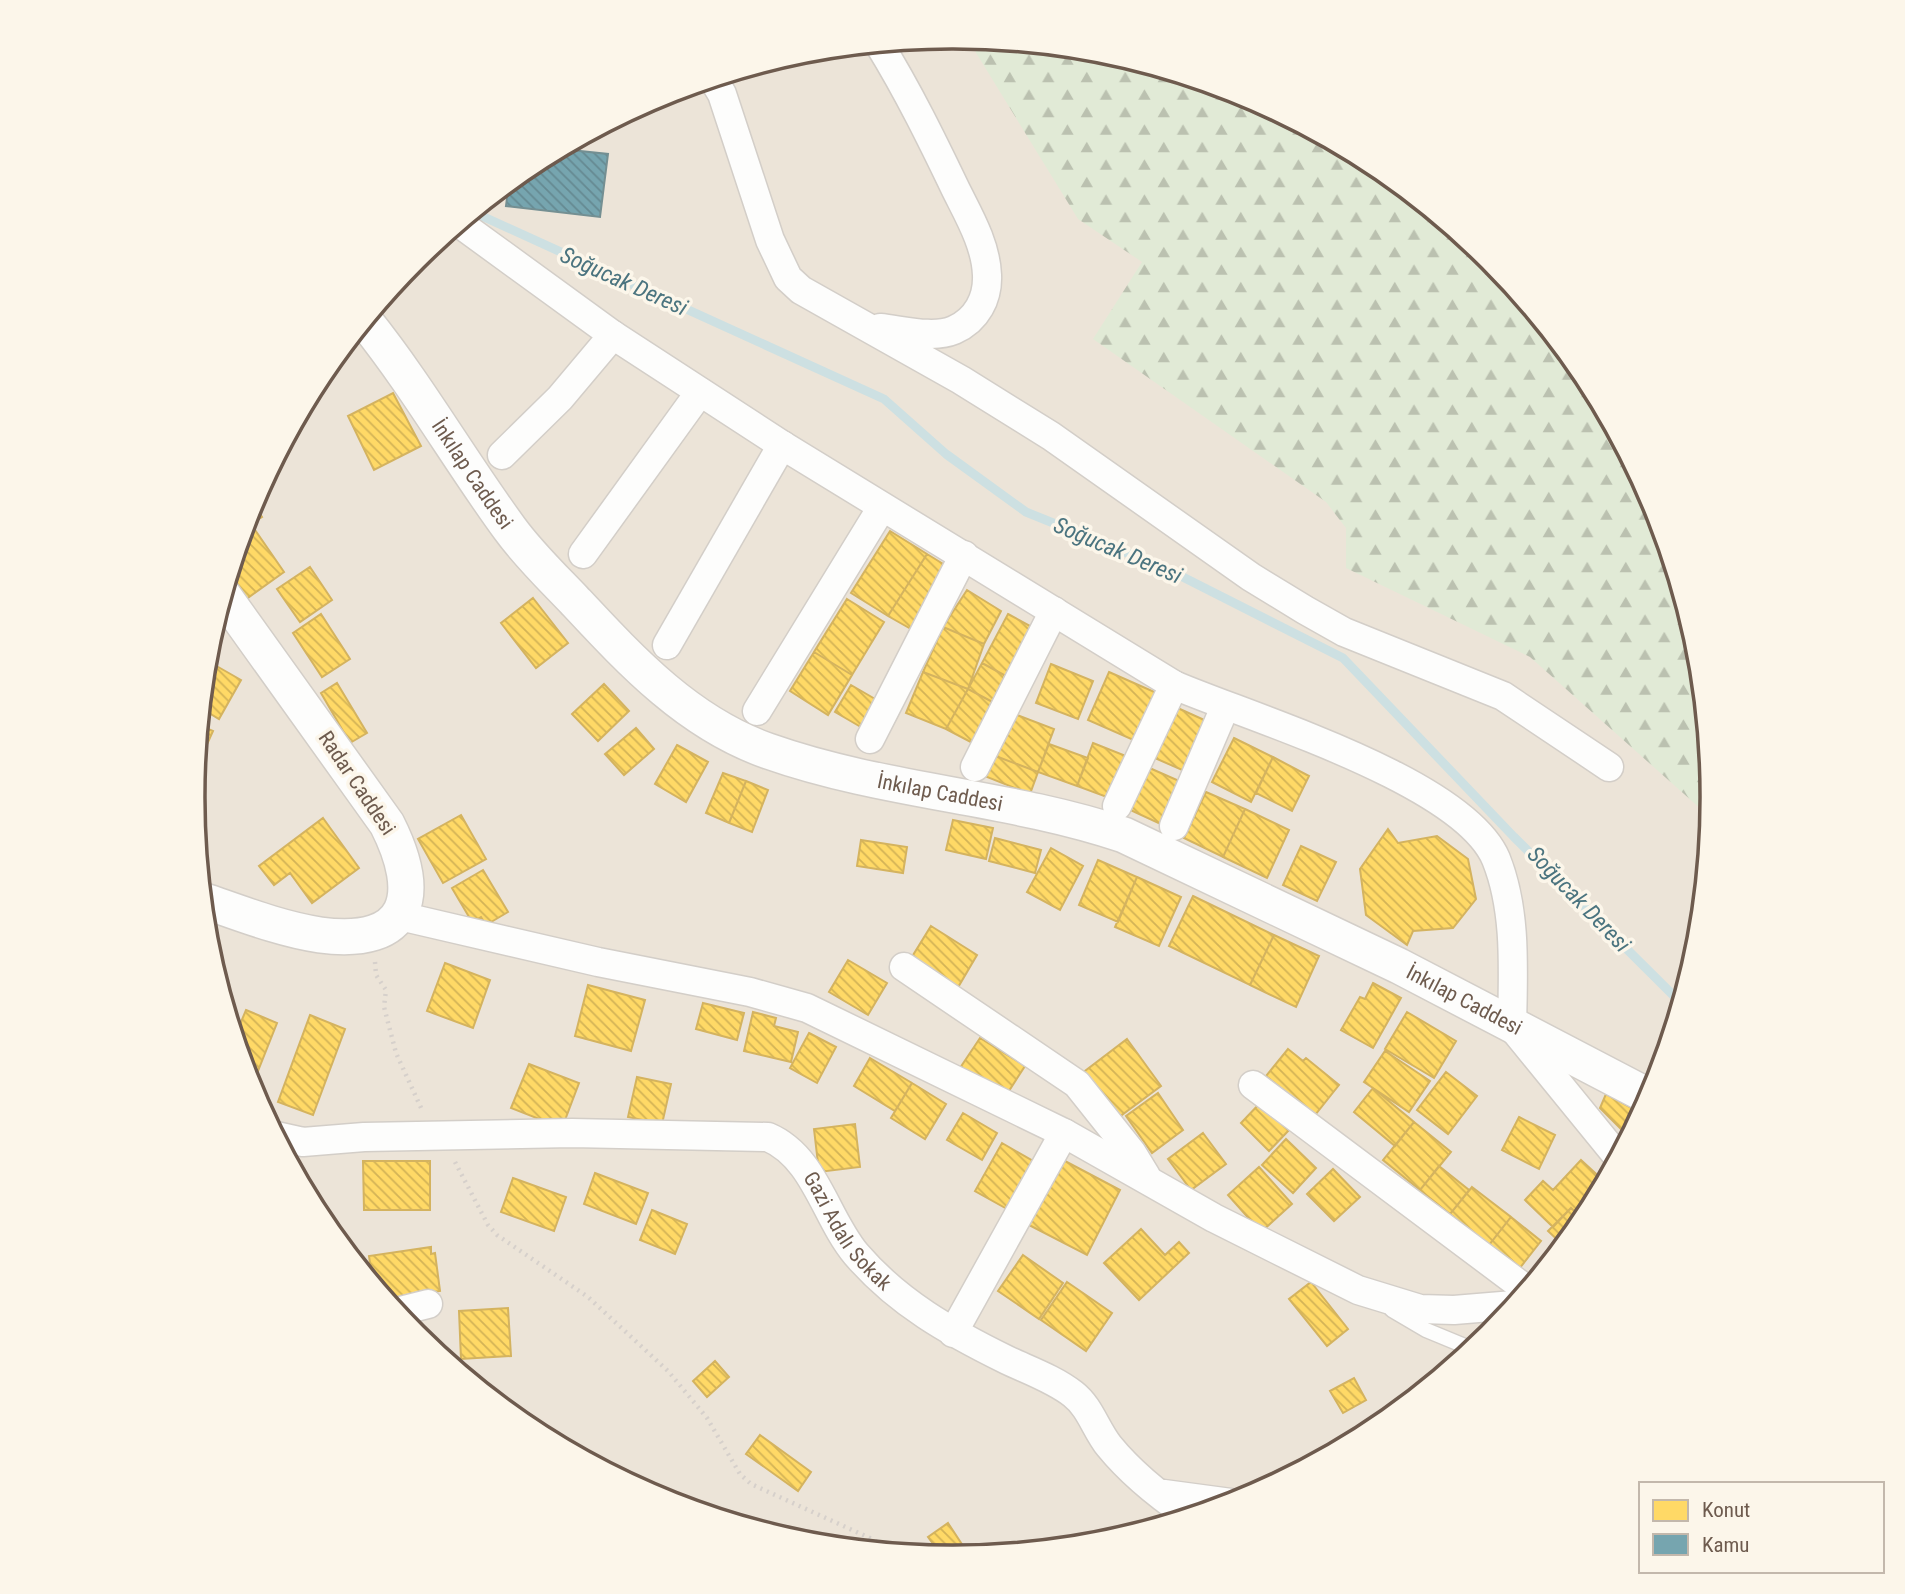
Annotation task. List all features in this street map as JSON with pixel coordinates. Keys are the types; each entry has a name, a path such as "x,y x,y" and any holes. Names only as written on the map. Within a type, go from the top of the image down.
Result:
{"street":[{"path":"870,328 934,333 952,331 978,311 986,293 988,273 983,249 964,207 913,99 884,53"},
{"path":"718,87 770,240 788,278 814,300 870,328 1051,436 1251,577 1305,610 1344,632 1503,696 1609,767"},
{"path":"467,229 614,335 782,445 1174,685 1225,707 1330,744 1385,770 1463,819 1482,836 1495,856 1502,877 1513,951 1512,1027 1612,1149"},
{"name":"İnkılap Caddesi","path":"371,328 395,358 512,531 623,653 665,693 712,725 768,751 806,763 890,783 1078,819 1124,835 1273,904 1640,1092"},
{"path":"502,455 560,398 614,335"},
{"path":"583,554 700,391"},
{"path":"667,645 782,445"},
{"path":"757,711 882,507"},
{"path":"870,739 964,555"},
{"name":"Radar Caddesi","path":"230,604 387,824 405,866 406,902 390,923"},
{"path":"975,767 1054,611"},
{"path":"1117,806 1174,685"},
{"path":"1174,825 1225,707"},
{"path":"212,903 320,935 361,935 390,923 750,992 798,1005 854,1029 1064,1133 1287,1256 1378,1298 1420,1309 1499,1306"},
{"path":"904,967 1077,1084 1132,1153 1150,1181"},
{"path":"1253,1085 1520,1284"},
{"name":"Gazi Adalı Sokak","path":"288,1139 303,1142 572,1133 768,1137 788,1148 806,1170 852,1249 878,1280 907,1304 953,1333 1074,1395 1109,1446 1157,1493 1180,1509"},
{"path":"953,1333 1064,1133"},
{"path":"408,1309 428,1304"},
{"path":"1157,1493 1207,1500"}],"lane":[{"path":"1378,1298 1400,1316 1462,1344"}],"path":[{"path":"390,923 376,975 386,990 384,1007 396,1053 417,1102 497,1235 588,1297 668,1371 707,1418 740,1474 751,1484 875,1541"}],"shaded area":[{"path":"953,49 1001,51 1050,55 1146,74 1239,106 1283,126 1327,149 1408,204 1446,235 1515,304 1574,381 1600,423 1644,511 1661,557 1675,603 1694,699 1699,748 1699,846 1694,895 1675,991 1644,1083 1623,1128 1574,1213 1546,1252 1515,1290 1446,1359 1368,1419 1326,1445 1239,1488 1193,1505 1146,1520 1050,1539 953,1545 904,1543 855,1539 759,1520 666,1488 622,1468 578,1445 497,1390 459,1359 390,1290 331,1213 305,1171 261,1083 244,1037 230,991 211,895 206,846 206,748 211,699 230,603 261,511 282,466 331,381 359,342 390,304 459,235 537,175 579,149 666,106 712,89 759,74 855,55"}],"green space":[{"path":"974,50 1050,55 1098,63 1146,74 1239,106 1327,149 1368,175 1446,235 1481,268 1515,304 1574,381 1600,423 1644,511 1675,603 1686,651 1699,748 1700,808 1530,657 1346,568 1346,528 1326,502 1093,339 1142,262 1078,219"}],"building: Konut":[{"path":"393,393 421,446 374,470 348,416"},
{"path":"254,529 284,572 245,600 235,585"},
{"path":"890,531 927,554 888,616 851,593"},
{"path":"927,554 953,570 918,633 888,616"},
{"path":"310,567 332,600 300,622 277,589"},
{"path":"967,590 1001,611 984,644 943,627"},
{"path":"533,598 568,643 536,668 501,623"},
{"path":"847,599 884,622 852,675 814,652"},
{"path":"321,614 350,659 322,677 293,633"},
{"path":"1008,614 1041,632 1015,681 982,663"},
{"path":"943,627 984,644 968,689 923,672"},
{"path":"814,652 852,675 828,715 790,691"},
{"path":"982,663 1015,681 1002,707 968,689"},
{"path":"1051,664 1093,681 1078,719 1036,703"},
{"path":"216,666 241,680 219,719 210,713"},
{"path":"923,672 968,689 946,729 906,713"},
{"path":"1109,672 1159,694 1138,742 1088,720"},
{"path":"337,683 367,733 350,743 321,693"},
{"path":"604,684 629,711 598,741 572,714"},
{"path":"851,685 882,703 866,730 835,712"},
{"path":"968,689 1002,707 980,747 946,729"},
{"path":"1171,705 1211,723 1189,773 1148,755"},
{"path":"1009,712 1054,729 1038,772 993,755"},
{"path":"636,728 654,749 624,775 605,754"},
{"path":"208,729 213,731 206,746"},
{"path":"1234,738 1273,757 1251,802 1212,782"},
{"path":"1093,743 1131,758 1115,800 1077,786"},
{"path":"1049,744 1088,758 1077,786 1038,772"},
{"path":"677,745 708,762 686,802 655,784"},
{"path":"990,754 1038,772 1030,794 982,775"},
{"path":"1273,757 1309,776 1292,811 1256,793"},
{"path":"1145,766 1186,784 1167,827 1126,808"},
{"path":"723,773 746,781 729,823 706,813"},
{"path":"746,781 768,790 752,832 729,823"},
{"path":"1206,792 1245,809 1223,857 1184,838"},
{"path":"1245,809 1289,830 1267,878 1223,857"},
{"path":"461,815 486,859 443,883 418,839"},
{"path":"323,818 359,868 312,903 290,873 274,885 259,866"},
{"path":"953,820 993,828 986,859 946,850"},
{"path":"1388,829 1398,843 1437,836 1468,859 1476,899 1453,928 1413,931 1407,945 1366,915 1360,869"},
{"path":"995,838 1041,850 1035,873 989,861"},
{"path":"861,840 907,847 903,873 857,866"},
{"path":"1301,846 1336,862 1317,901 1283,885"},
{"path":"1051,848 1083,866 1060,910 1027,892"},
{"path":"1098,860 1137,877 1118,922 1079,905"},
{"path":"483,870 508,912 486,925 481,917 472,922 452,888"},
{"path":"1137,877 1181,897 1159,946 1115,927"},
{"path":"1193,896 1274,935 1250,985 1169,946"},
{"path":"931,926 977,955 957,989 910,960"},
{"path":"1274,935 1319,956 1296,1007 1250,985"},
{"path":"848,960 887,983 868,1015 829,992"},
{"path":"445,963 490,980 473,1028 427,1011"},
{"path":"1373,983 1401,998 1373,1048 1341,1030 1360,997 1365,999"},
{"path":"588,985 645,1000 631,1051 575,1036"},
{"path":"703,1003 744,1013 737,1040 696,1029"},
{"path":"246,1010 277,1023 258,1071 256,1070 240,1024"},
{"path":"753,1012 776,1018 774,1026 798,1032 791,1062 744,1051"},
{"path":"1407,1012 1456,1041 1434,1078 1385,1049"},
{"path":"310,1015 345,1029 313,1115 278,1102"},
{"path":"809,1033 836,1047 817,1083 790,1068"},
{"path":"980,1038 1025,1066 1005,1097 960,1068"},
{"path":"1127,1039 1161,1086 1115,1120 1081,1074"},
{"path":"1288,1049 1303,1061 1306,1058 1339,1085 1315,1115 1266,1076"},
{"path":"1385,1051 1430,1081 1409,1112 1364,1082"},
{"path":"870,1058 912,1083 895,1111 854,1086"},
{"path":"529,1064 579,1083 562,1128 511,1108"},
{"path":"1446,1072 1477,1096 1448,1134 1417,1110"},
{"path":"637,1077 671,1084 662,1124 628,1117"},
{"path":"912,1083 946,1104 925,1139 891,1118"},
{"path":"1373,1088 1414,1122 1395,1146 1354,1112"},
{"path":"1158,1093 1183,1130 1152,1153 1126,1116"},
{"path":"1606,1094 1632,1108 1622,1130 1600,1108"},
{"path":"1262,1101 1290,1129 1269,1151 1241,1123"},
{"path":"963,1113 997,1133 982,1160 947,1140"},
{"path":"1519,1117 1555,1135 1539,1169 1502,1150"},
{"path":"1414,1122 1451,1152 1420,1190 1383,1160"},
{"path":"855,1124 860,1167 819,1172 814,1129"},
{"path":"1203,1133 1226,1164 1191,1190 1168,1159"},
{"path":"1286,1139 1316,1168 1293,1193 1262,1165"},
{"path":"1002,1143 1033,1161 1007,1209 975,1191"},
{"path":"1063,1160 1120,1190 1087,1255 1029,1225"},
{"path":"1581,1160 1597,1175 1575,1212 1571,1208 1553,1227 1525,1200 1543,1181 1553,1190"},
{"path":"363,1161 430,1161 430,1210 364,1210"},
{"path":"1439,1166 1469,1190 1450,1214 1420,1190"},
{"path":"1259,1167 1292,1204 1261,1232 1228,1195"},
{"path":"1333,1169 1360,1197 1334,1221 1307,1194"},
{"path":"595,1173 648,1193 636,1224 584,1204"},
{"path":"513,1178 566,1197 554,1231 501,1212"},
{"path":"1472,1187 1511,1217 1489,1245 1450,1214"},
{"path":"1571,1208 1575,1212 1556,1238 1548,1231"},
{"path":"652,1210 687,1224 675,1254 640,1240"},
{"path":"1511,1217 1541,1241 1519,1269 1489,1245"},
{"path":"1141,1229 1165,1255 1179,1242 1189,1253 1139,1300 1104,1263"},
{"path":"431,1247 431,1254 435,1253 440,1291 397,1297 370,1266 369,1256"},
{"path":"1023,1255 1063,1283 1039,1319 998,1291"},
{"path":"1067,1282 1112,1313 1086,1351 1041,1320"},
{"path":"1311,1282 1348,1329 1327,1346 1289,1299"},
{"path":"508,1308 511,1356 461,1359 459,1311"},
{"path":"715,1361 729,1377 707,1397 693,1381"},
{"path":"1354,1378 1366,1400 1343,1413 1330,1391"},
{"path":"760,1435 811,1472 798,1491 746,1454"},
{"path":"948,1523 962,1545 933,1544 928,1537"}],"building: Kamu":[{"path":"576,151 608,154 600,217 506,206 507,197"}],"waterway":[{"name":"Soğucak Deresi","path":"482,216 884,399 946,454 1026,512 1167,569 1343,658 1514,837 1674,996"}]}
